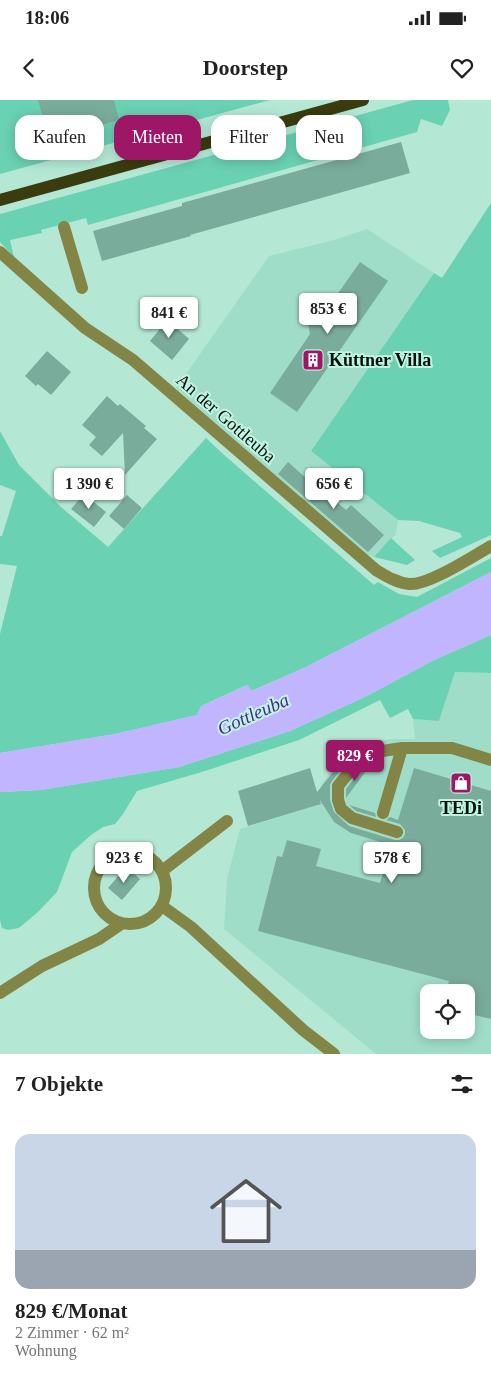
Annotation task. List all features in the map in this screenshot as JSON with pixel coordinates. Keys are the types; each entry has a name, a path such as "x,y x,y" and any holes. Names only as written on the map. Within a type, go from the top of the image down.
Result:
{"main road":[{"path":"0,200 363,100"}],"street":[{"path":"64,227 82,288"},
{"name":"An der Gottleuba","path":"0,252 85,328 132,360 376,570 393,580 408,584 418,584 430,580 491,546"},
{"path":"397,832 352,818 340,809 338,786 357,762 376,752 402,748 452,748 491,760"},
{"path":"383,813 402,748"},
{"path":"162,871 227,821"},
{"path":"121,852 133,852 150,858 162,871 166,889 162,906 144,922 133,925 121,924 110,919 101,911 95,900 93,888 101,865 110,857 121,852"},
{"path":"162,906 191,927 302,1030 334,1054"},
{"path":"0,993 42,966 98,939 121,924"}],"shaded area":[{"path":"0,100 270,100 201,119 201,115 114,115 114,143 104,145 104,115 15,115 15,160 51,160 0,174"},
{"path":"413,100 448,100 450,110 442,126 421,119 417,132 362,148 362,115 359,115"},
{"path":"296,132 296,160 318,160 88,225 86,218 41,230 42,233 10,240 14,257 0,242 0,214 211,156 211,160 286,160 286,135"},
{"path":"491,203 491,535 440,558 432,551 462,537 460,533 419,521 398,520 311,451 434,273 442,278"},
{"path":"367,229 434,273 311,451 398,520 396,534 374,557 366,555 176,388 269,256 334,240"},
{"path":"0,431 19,465 61,507 108,547 206,438 374,585 378,582 399,594 417,597 491,558 491,572 304,668 251,691 247,685 201,706 197,715 115,734 0,753 0,634 17,566 0,564 0,536 2,536 16,491 0,485"},
{"path":"391,538 415,560 407,565 374,557"},
{"path":"491,635 491,673 455,672 439,721 413,719 408,709 390,718 380,700 299,740 137,791 115,824 103,827 72,852 57,892 39,911 19,928 8,930 2,928 0,920 0,792 41,790 179,767 290,731 367,696 432,661"},
{"path":"455,672 491,673 491,1054 376,1054 224,929 227,878 240,829 321,804 322,784 344,752 360,744 391,739 415,739 413,719 439,721"}],"water":[{"name":"Gottleuba","path":"491,572 491,635 432,661 367,696 290,731 179,767 41,790 0,792 0,753 115,734 197,715 201,706 248,685 252,691 304,668"}],"building":[{"path":"38,100 114,100 118,115 114,115 114,121 104,124 104,115 42,115"},
{"path":"401,142 410,173 102,261 93,231 182,206 182,203 336,160 362,160 362,153"},
{"name":"Küttner Villa","path":"360,262 388,281 297,412 270,393 310,334 306,315 312,307 320,304 327,309"},
{"path":"156,320 171,323 189,339 172,360 150,341 159,330"},
{"path":"47,351 71,372 51,395 38,384 36,386 25,376"},
{"path":"107,396 118,406 120,404 146,426 144,428 157,439 125,475 123,433 102,456 89,445 96,437 82,425"},
{"path":"288,462 326,496 327,494 346,510 351,505 384,535 368,552 278,474"},
{"path":"84,494 106,512 94,527 71,509"},
{"path":"127,495 142,508 124,529 109,516"},
{"path":"346,756 350,758 330,785 330,800 334,812 349,826 399,840 403,838 405,830 400,824 386,820 390,817 398,820 414,768 491,791 491,1019 475,1015 475,984 448,984 449,981 258,931 277,856 282,857 287,840 321,849 316,866 380,883 385,866 418,875 387,856 390,845 351,833 334,822 320,800 321,804 248,826 238,791 310,768 317,792"},
{"path":"362,768 366,771 346,798 346,789"},
{"path":"349,805 375,813 376,817 356,811"},
{"path":"126,867 140,879 122,900 108,888"}],"place":[{"name":"Küttner Villa","path":"313,360"},
{"name":"TEDi","path":"461,783"}]}
